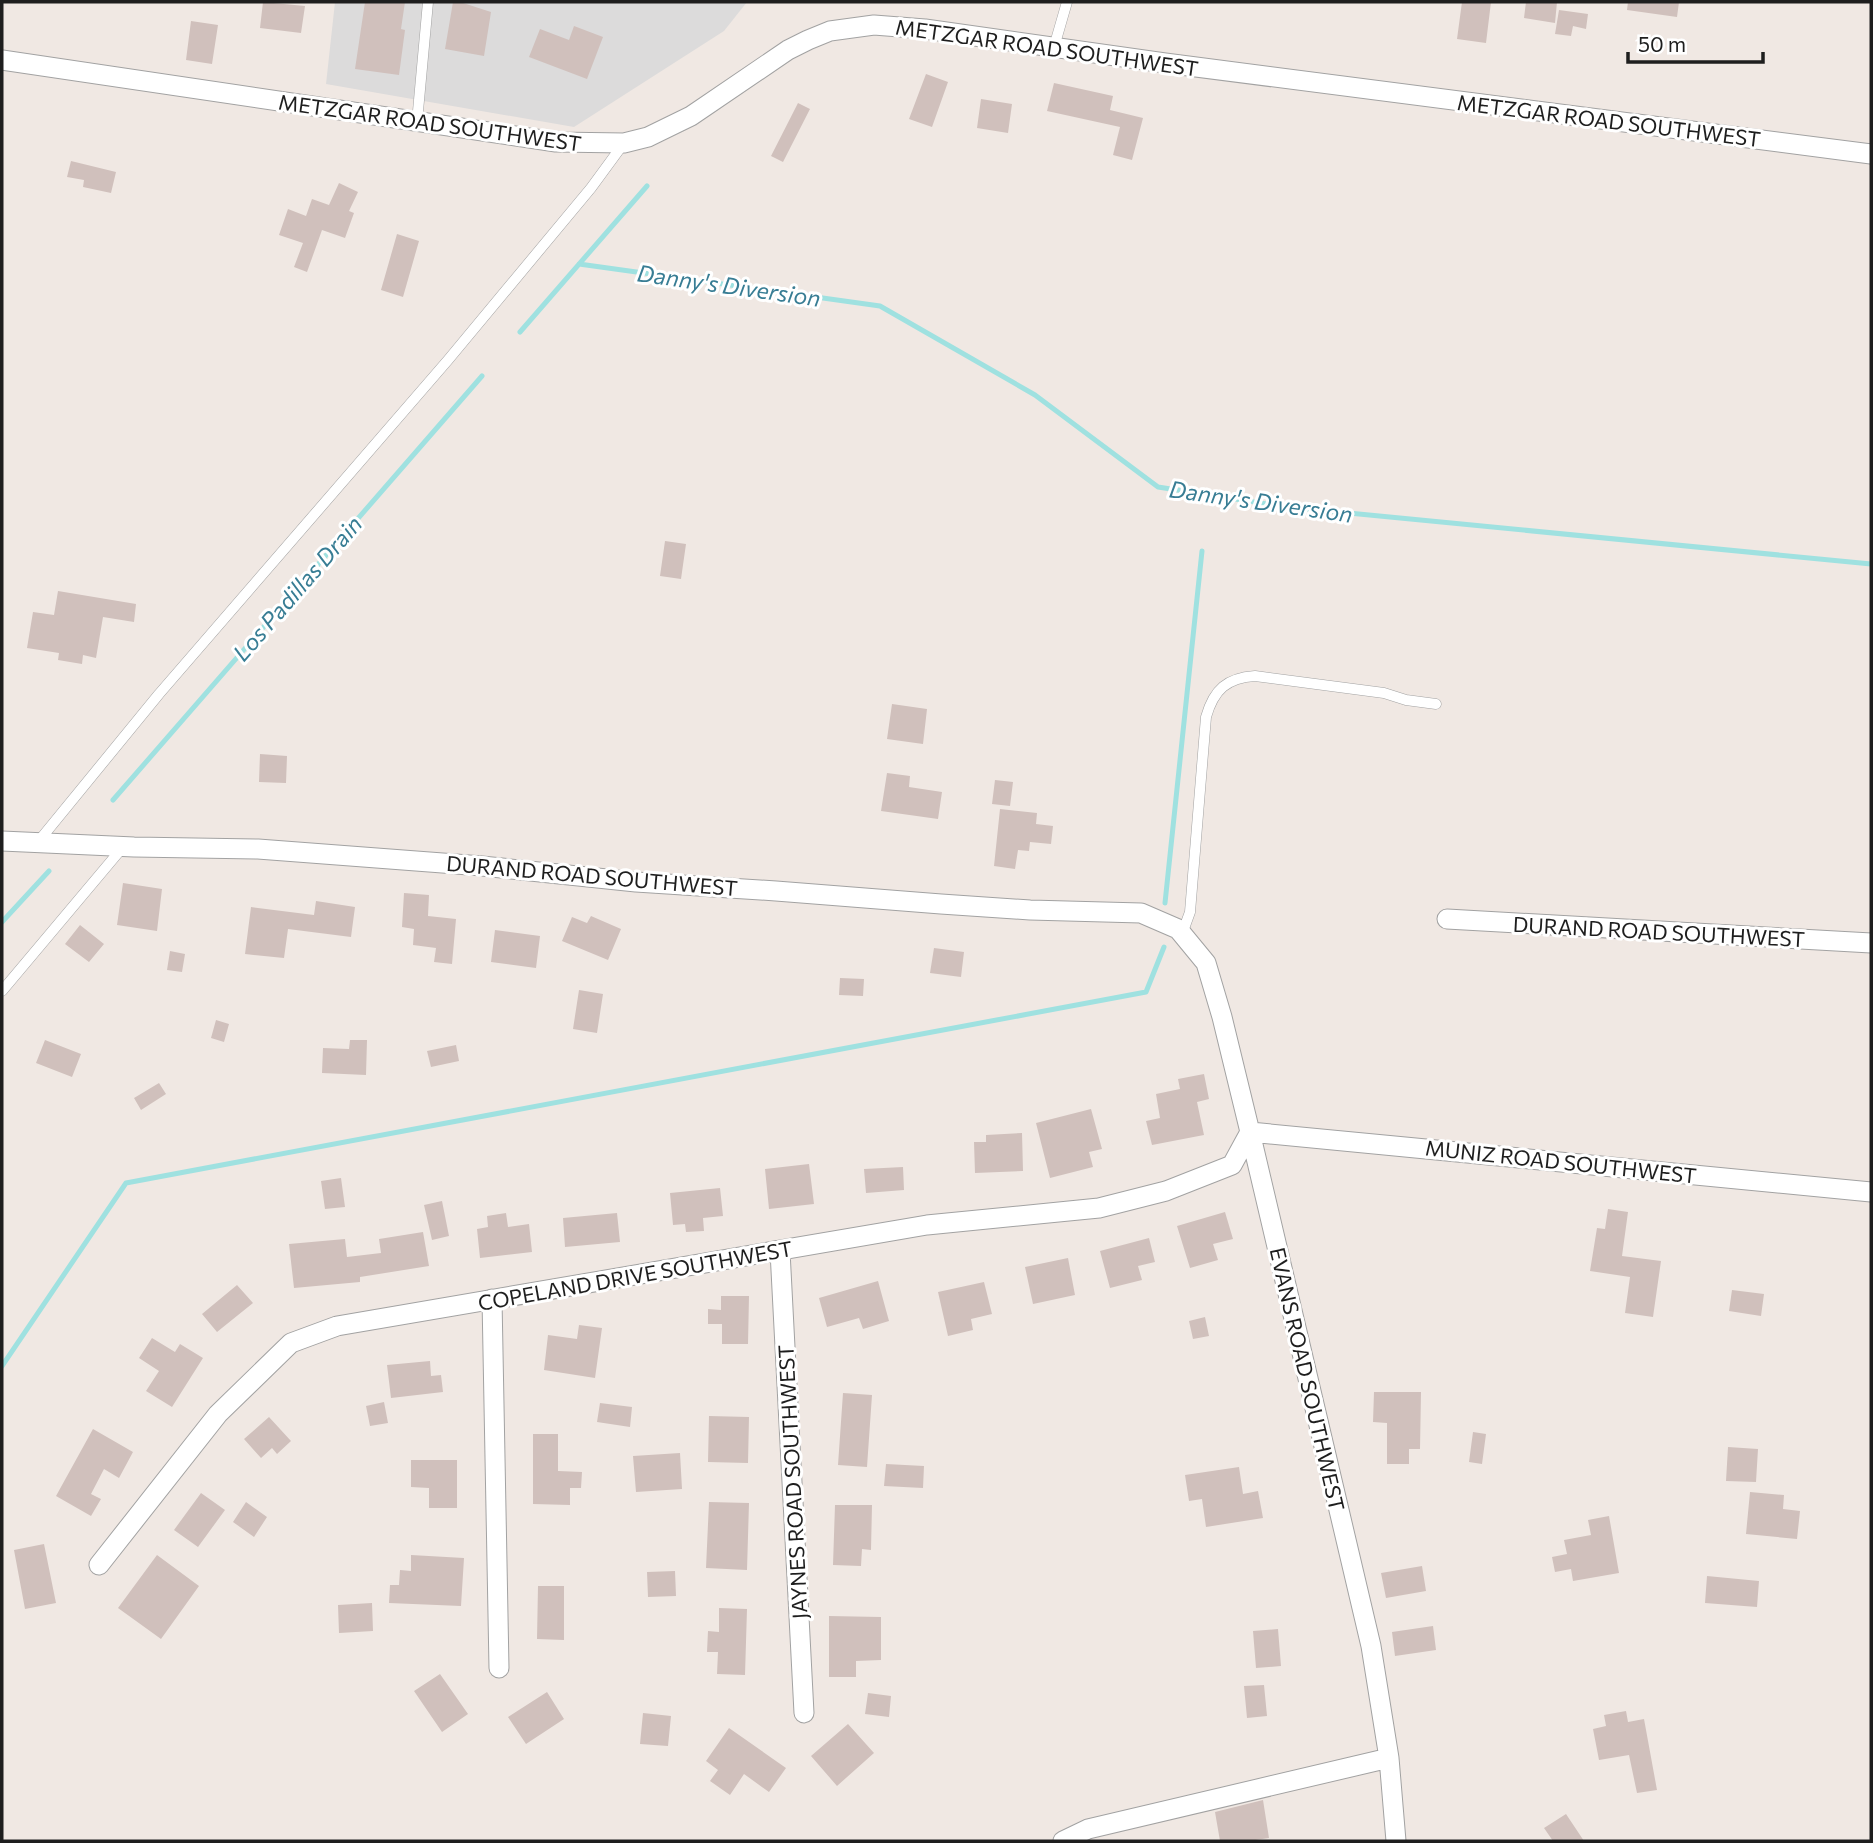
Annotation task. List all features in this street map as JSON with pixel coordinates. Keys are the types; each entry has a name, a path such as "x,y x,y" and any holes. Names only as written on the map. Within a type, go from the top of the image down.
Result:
{"street":[{"name":"METZGAR ROAD SOUTHWEST","path":"2,61 556,142 624,143 670,128 788,50 808,40 840,29 874,25 899,26 1871,154"},
{"name":"DURAND ROAD SOUTHWEST","path":"2,841 285,851 481,866 636,882 1030,910 1142,913 1180,932"},
{"name":"DURAND ROAD SOUTHWEST","path":"1447,919 1871,943"},
{"name":"EVANS ROAD SOUTHWEST","path":"1180,932 1206,963 1250,1132 1371,1646 1389,1758 1396,1841"},
{"name":"MUNIZ ROAD SOUTHWEST","path":"1250,1132 1871,1192"},
{"name":"COPELAND DRIVE SOUTHWEST","path":"99,1565 218,1414 291,1343 337,1326 927,1225 1052,1214 1112,1205 1166,1191 1232,1165 1250,1132"},
{"name":"JAYNES ROAD SOUTHWEST","path":"780,1251 804,1713"},
{"path":"492,1299 499,1668"},
{"path":"1063,1841 1088,1829 1389,1758"}],"lane":[{"path":"417,122 428,2"},
{"path":"1054,47 1067,2"},
{"path":"38,842 159,694 448,360 591,188 624,143"},
{"path":"1180,932 1190,912 1206,717 1210,702 1221,689 1235,678 1255,676 1384,693 1406,700 1436,704"},
{"path":"2,991 123,846"}],"shaded area":[{"path":"335,2 747,2 724,31 574,127 326,84"}],"building":[{"path":"263,2 305,6 301,33 260,28"},
{"path":"365,2 405,2 401,29 405,30 399,75 355,69"},
{"path":"453,2 491,12 484,56 445,49"},
{"path":"1462,2 1491,2 1486,43 1457,39"},
{"path":"1526,2 1557,2 1555,23 1524,18"},
{"path":"1628,2 1679,2 1677,17 1627,10"},
{"path":"1559,10 1588,14 1586,29 1573,26 1571,36 1555,34"},
{"path":"191,21 218,25 212,64 186,60"},
{"path":"574,26 603,37 587,79 529,57 540,29 569,40"},
{"path":"926,74 948,82 932,127 909,119"},
{"path":"1054,83 1113,96 1110,110 1143,118 1132,160 1113,155 1120,127 1047,111"},
{"path":"981,99 1012,104 1008,133 977,128"},
{"path":"798,103 810,109 783,162 771,156"},
{"path":"71,161 116,172 111,193 83,187 84,180 67,177"},
{"path":"339,183 358,192 349,211 354,213 345,238 322,230 307,272 294,267 303,243 279,235 288,209 306,216 312,199 329,205"},
{"path":"397,234 419,241 403,297 381,290"},
{"path":"665,541 686,544 681,579 660,576"},
{"path":"58,591 136,604 134,622 103,617 96,658 83,655 82,664 58,660 59,653 27,648 33,612 54,615"},
{"path":"892,704 927,709 923,744 887,739"},
{"path":"260,754 287,756 286,783 259,782"},
{"path":"887,773 910,776 909,787 942,792 938,819 881,811"},
{"path":"995,780 1013,782 1010,806 992,804"},
{"path":"1000,809 1037,813 1036,824 1053,826 1051,844 1030,842 1029,851 1018,850 1015,869 994,866"},
{"path":"123,883 162,889 157,931 117,925"},
{"path":"404,893 429,895 428,916 456,919 452,964 434,962 436,948 413,945 414,929 402,927"},
{"path":"316,901 355,907 351,937 288,929 284,958 245,954 251,907 314,915"},
{"path":"591,916 621,929 608,960 562,941 572,917 587,923"},
{"path":"80,925 104,944 89,962 65,944"},
{"path":"495,930 540,936 536,968 491,962"},
{"path":"934,948 964,952 961,977 930,973"},
{"path":"170,951 185,954 182,972 167,970"},
{"path":"840,978 864,979 863,996 839,995"},
{"path":"579,990 603,994 597,1033 573,1029"},
{"path":"216,1020 229,1024 224,1042 211,1038"},
{"path":"45,1040 81,1054 72,1077 36,1063"},
{"path":"350,1040 367,1040 366,1075 322,1073 323,1048 349,1049"},
{"path":"456,1045 459,1061 431,1067 427,1051"},
{"path":"1204,1074 1209,1099 1197,1102 1204,1135 1152,1145 1146,1121 1160,1118 1156,1094 1180,1089 1178,1079"},
{"path":"159,1083 166,1094 141,1110 134,1098"},
{"path":"1091,1109 1102,1149 1089,1152 1093,1167 1050,1178 1036,1123"},
{"path":"1022,1133 1023,1171 975,1173 974,1142 986,1142 986,1135"},
{"path":"809,1164 814,1204 769,1209 765,1169"},
{"path":"903,1167 904,1190 866,1193 864,1169"},
{"path":"341,1178 345,1207 325,1209 321,1181"},
{"path":"720,1188 723,1216 703,1218 704,1231 686,1232 685,1224 673,1225 670,1193"},
{"path":"442,1201 449,1236 432,1240 424,1205"},
{"path":"1608,1209 1628,1212 1622,1256 1661,1261 1653,1317 1625,1313 1630,1277 1590,1271 1597,1228 1605,1229"},
{"path":"1225,1212 1233,1239 1213,1244 1218,1260 1190,1268 1177,1226"},
{"path":"506,1213 508,1227 529,1224 532,1252 480,1258 477,1229 488,1227 487,1216"},
{"path":"617,1213 620,1242 565,1247 563,1218"},
{"path":"423,1232 429,1266 360,1277 360,1282 294,1288 289,1244 345,1239 347,1257 381,1253 379,1239"},
{"path":"1149,1238 1155,1262 1138,1266 1142,1280 1110,1288 1100,1251"},
{"path":"1068,1258 1075,1295 1033,1304 1025,1267"},
{"path":"878,1281 889,1321 863,1329 859,1318 827,1327 819,1298"},
{"path":"984,1282 992,1314 971,1319 973,1330 948,1336 938,1292"},
{"path":"237,1285 253,1303 217,1332 202,1314"},
{"path":"1732,1290 1764,1294 1761,1316 1729,1311"},
{"path":"721,1296 749,1296 748,1344 722,1344 722,1324 708,1324 708,1309 721,1310"},
{"path":"1205,1317 1209,1336 1193,1339 1189,1321"},
{"path":"579,1325 602,1328 595,1378 544,1370 548,1335 577,1339"},
{"path":"152,1338 175,1352 180,1344 203,1358 172,1407 146,1391 159,1371 139,1358"},
{"path":"430,1361 431,1376 441,1375 443,1392 391,1398 387,1365"},
{"path":"1374,1392 1421,1392 1420,1449 1409,1449 1409,1464 1387,1464 1387,1423 1373,1422"},
{"path":"843,1393 872,1395 867,1467 838,1465"},
{"path":"384,1402 388,1423 370,1426 366,1406"},
{"path":"600,1403 632,1407 630,1427 597,1422"},
{"path":"709,1416 749,1417 748,1463 708,1462"},
{"path":"269,1417 291,1441 277,1454 272,1448 261,1458 244,1439"},
{"path":"93,1429 133,1452 119,1478 104,1469 91,1494 101,1499 91,1516 56,1496"},
{"path":"1473,1432 1486,1434 1482,1464 1469,1462"},
{"path":"533,1434 558,1434 558,1471 582,1472 581,1488 570,1488 570,1505 533,1504"},
{"path":"1728,1447 1758,1449 1756,1482 1726,1481"},
{"path":"680,1453 682,1489 636,1492 633,1456"},
{"path":"411,1460 457,1460 457,1508 429,1508 429,1488 411,1487"},
{"path":"886,1464 924,1466 923,1488 884,1486"},
{"path":"1239,1467 1243,1494 1258,1491 1263,1518 1206,1527 1202,1499 1189,1501 1185,1475"},
{"path":"1750,1492 1784,1495 1783,1509 1800,1511 1797,1539 1746,1534"},
{"path":"201,1493 225,1510 198,1547 174,1530"},
{"path":"246,1502 267,1517 254,1537 233,1522"},
{"path":"709,1502 749,1503 747,1570 706,1568"},
{"path":"835,1505 872,1505 871,1550 862,1549 861,1566 833,1565"},
{"path":"1609,1516 1619,1573 1573,1581 1571,1569 1555,1572 1552,1557 1567,1554 1564,1540 1591,1535 1588,1520"},
{"path":"44,1544 56,1603 25,1609 14,1550"},
{"path":"157,1555 199,1586 161,1639 118,1608"},
{"path":"411,1555 464,1558 461,1606 389,1603 390,1585 399,1585 400,1570 411,1571"},
{"path":"1422,1566 1426,1591 1386,1598 1381,1573"},
{"path":"675,1571 676,1596 648,1597 647,1572"},
{"path":"1707,1576 1759,1581 1757,1607 1705,1603"},
{"path":"538,1586 564,1586 564,1640 537,1639"},
{"path":"372,1603 373,1631 339,1633 338,1605"},
{"path":"719,1608 747,1609 745,1675 717,1674 718,1652 707,1652 708,1631 719,1632"},
{"path":"829,1616 881,1617 881,1660 856,1661 856,1677 829,1677"},
{"path":"1433,1626 1436,1650 1395,1656 1392,1632"},
{"path":"1278,1629 1281,1666 1256,1668 1253,1631"},
{"path":"440,1674 468,1714 442,1732 414,1691"},
{"path":"1264,1685 1267,1716 1247,1718 1244,1686"},
{"path":"547,1692 564,1719 526,1744 508,1717"},
{"path":"868,1693 891,1696 889,1717 865,1714"},
{"path":"1626,1711 1628,1722 1644,1719 1657,1790 1637,1793 1629,1755 1599,1760 1593,1729 1606,1726 1604,1715"},
{"path":"643,1713 671,1716 668,1746 640,1744"},
{"path":"848,1724 874,1753 837,1786 811,1756"},
{"path":"729,1728 786,1768 769,1792 744,1774 730,1795 710,1781 718,1770 706,1761"},
{"path":"1263,1800 1269,1838 1220,1841 1215,1812"},
{"path":"1566,1814 1584,1841 1553,1841 1544,1828"}],"waterway":[{"path":"520,332 647,186"},
{"name":"Danny's Diversion","path":"579,264 880,306 1035,395 1158,487 1287,507 1871,564"},
{"name":"Los Padillas Drain","path":"113,800 482,376"},
{"path":"1165,903 1202,551"},
{"name":"Los Padillas Drain","path":"2,922 49,871"},
{"path":"2,1366 126,1183 1146,992 1164,947"}]}
